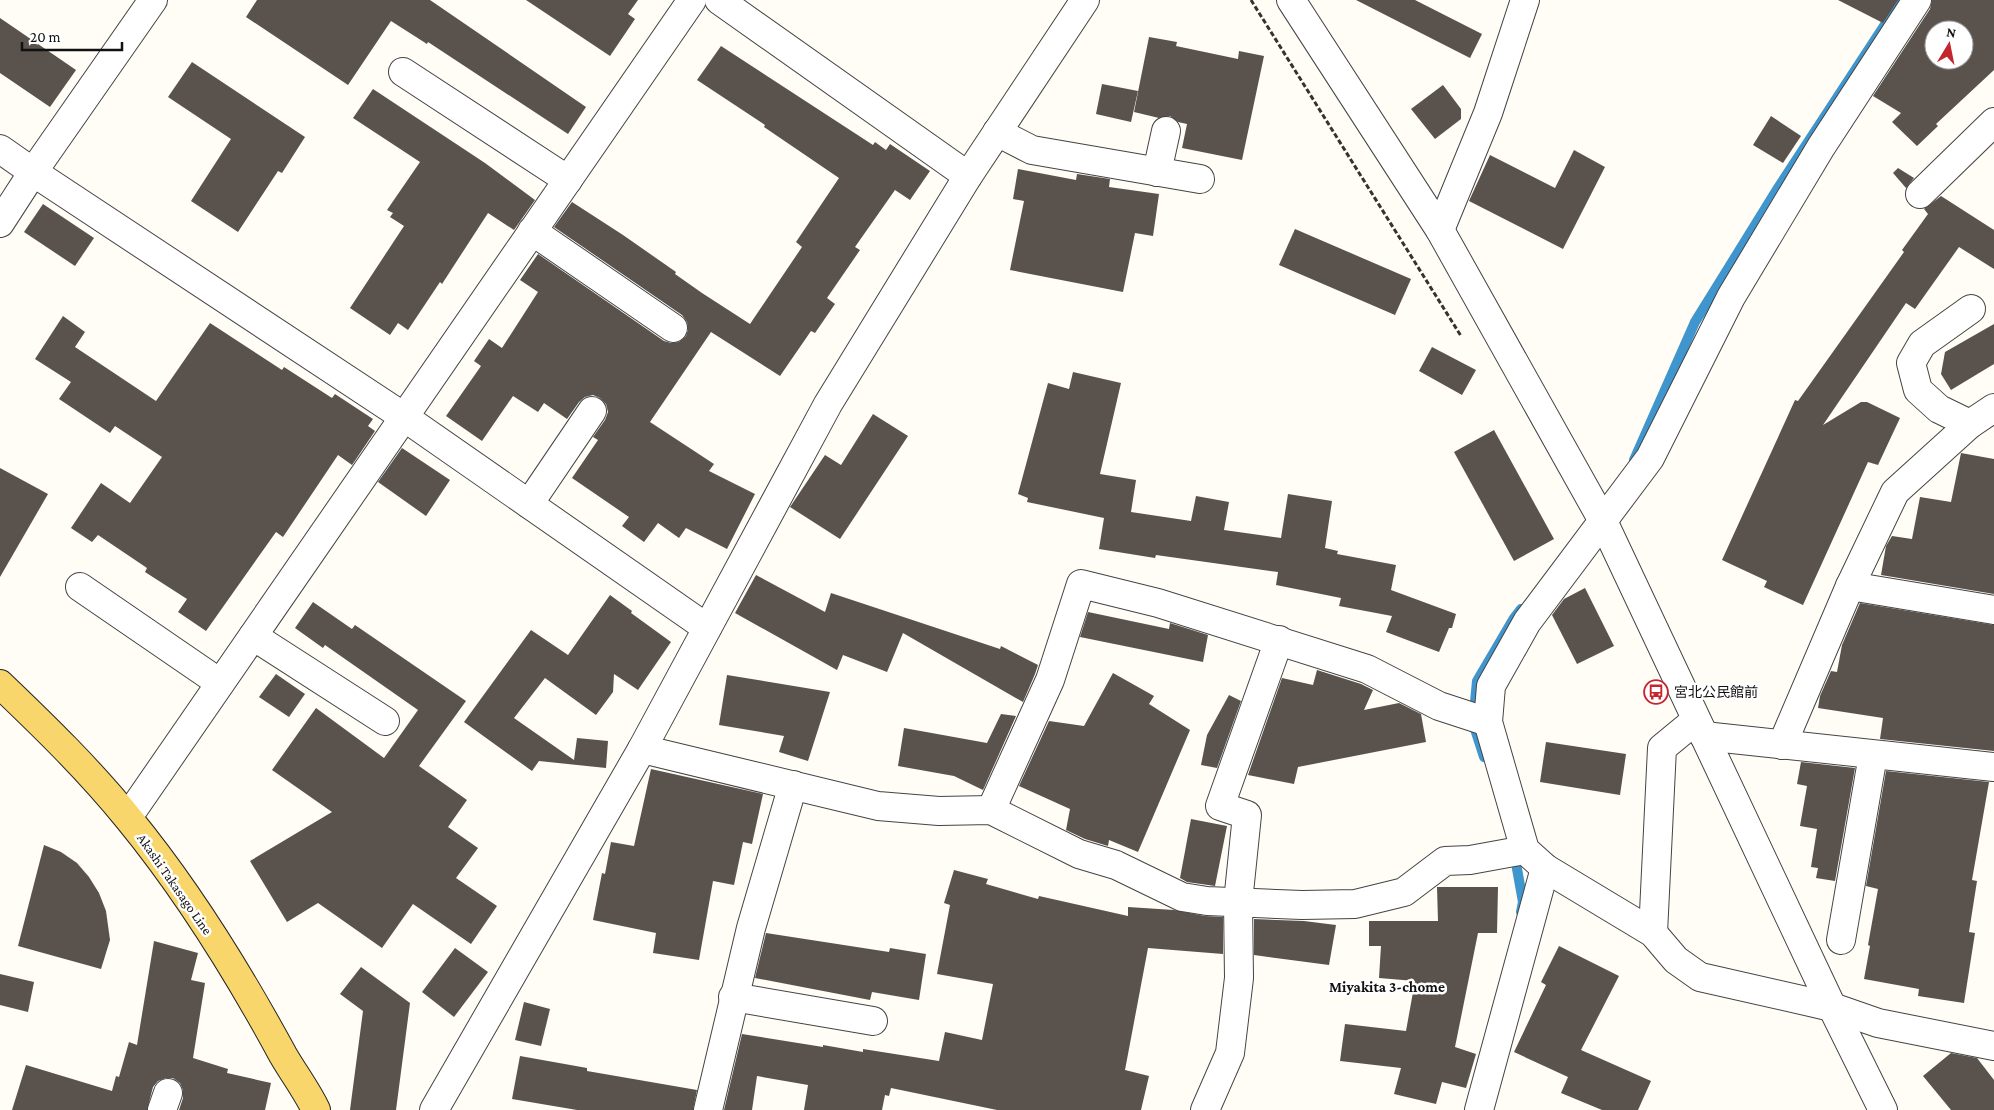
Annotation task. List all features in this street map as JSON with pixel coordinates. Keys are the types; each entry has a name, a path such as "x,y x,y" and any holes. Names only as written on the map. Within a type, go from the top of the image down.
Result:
{"main road":[{"name":"Akashi Takasago Line","path":"0,684 54,736 128,818 184,892 230,964 310,1107"}],"street":[{"path":"0,223 32,172 153,0"},
{"path":"128,818 692,0"},
{"path":"720,0 968,176"},
{"path":"434,1110 642,749 828,404 968,176 1085,0"},
{"path":"1291,0 1440,230 1603,521 1832,1008 1883,1110"},
{"path":"1440,230 1488,113 1526,0"},
{"path":"1478,1110 1535,859 1488,722 1490,686 1522,630 1584,544 1650,458 1731,297 1821,148 1917,0"},
{"path":"403,72 568,180"},
{"path":"1920,194 1992,128"},
{"path":"1157,172 1166,131"},
{"path":"997,132 1032,150 1200,180"},
{"path":"0,148 32,172 404,417 707,628"},
{"path":"532,231 673,328"},
{"path":"1970,424 1939,409 1918,390 1911,363 1922,344 1971,309"},
{"path":"1782,745 1850,586 1895,492 1970,424 1994,408"},
{"path":"529,504 592,411"},
{"path":"991,810 1050,680 1082,584 1158,603 1367,669 1439,706 1488,722"},
{"path":"1850,586 1994,610"},
{"path":"80,587 220,683"},
{"path":"253,636 384,721"},
{"path":"1205,1110 1230,1053 1239,978 1238,902 1247,815 1220,806 1279,640"},
{"path":"1653,933 1662,748 1700,728 1782,745 1994,767"},
{"path":"642,749 878,806 939,811 991,810 1079,854 1116,865 1182,897 1207,901 1302,905 1355,904 1404,892 1445,861 1535,859 1653,933 1676,960 1700,977 1832,1008 1878,1023 1993,1040"},
{"path":"1841,940 1873,755"},
{"path":"708,1110 733,997 751,928 793,785"},
{"path":"733,997 873,1021"}],"building":[{"path":"257,0 430,0 586,107 568,134 428,42 427,44 391,21 348,85 246,17"},
{"path":"526,0 638,0 628,14 635,19 610,56"},
{"path":"1356,0 1415,0 1482,34 1470,58"},
{"path":"1838,0 1898,0 1883,23"},
{"path":"1932,0 1994,0 1994,70 1936,124 1938,126 1917,146 1892,122 1901,113 1873,96 1930,9"},
{"path":"0,18 76,70 50,107 0,73"},
{"path":"1149,37 1177,42 1176,46 1238,59 1239,51 1264,56 1242,160 1182,148 1187,124 1178,122 1170,116 1159,118 1134,112"},
{"path":"721,46 873,145 875,142 886,150 890,144 930,171 910,200 895,190 855,247 860,250 827,298 835,304 815,333 811,331 780,376 711,332 650,422 714,464 709,471 755,494 727,549 686,528 679,538 658,523 644,542 622,526 629,517 572,478 598,440 593,437 605,420 608,412 606,404 600,398 593,395 585,397 567,419 544,403 538,412 513,396 482,441 446,416 481,366 474,361 489,339 502,348 538,292 520,280 538,254 664,341 671,343 679,342 686,336 688,330 687,322 682,315 554,227 572,202 623,235 676,272 675,274 702,293 750,324 802,247 796,242 839,178 764,127 765,125 697,80"},
{"path":"192,62 305,137 282,173 278,171 238,232 191,201 231,139 168,97"},
{"path":"1102,84 1138,91 1131,122 1096,114"},
{"path":"1443,85 1461,109 1461,119 1435,139 1411,109"},
{"path":"373,89 485,163 535,200 514,230 488,213 442,284 440,282 408,330 398,323 390,335 350,308 404,226 390,217 393,213 387,210 420,162 353,118"},
{"path":"1771,116 1801,136 1783,163 1753,145"},
{"path":"1574,150 1605,167 1563,249 1469,201 1490,155 1555,188"},
{"path":"1898,168 1914,178 1906,188 1893,173"},
{"path":"1018,169 1076,180 1077,174 1110,179 1109,187 1159,194 1153,236 1135,233 1123,292 1010,270 1024,201 1013,199"},
{"path":"1941,196 1994,230 1994,269 1959,247 1915,309 1906,303 1823,425 1861,402 1867,402 1900,418 1878,465 1868,462 1803,605 1764,587 1767,581 1722,560 1795,400 1798,401 1904,252 1902,250 1928,214 1924,209"},
{"path":"43,204 94,238 75,266 24,232"},
{"path":"1295,229 1411,279 1395,315 1279,265"},
{"path":"63,316 85,332 75,347 156,401 210,323 282,370 284,367 332,398 335,394 373,419 368,426 375,431 352,465 338,455 283,537 276,532 206,631 178,612 187,599 145,572 147,568 98,535 92,542 71,528 101,483 130,503 162,457 115,426 110,433 59,399 71,382 35,359"},
{"path":"1994,324 1994,364 1951,390 1941,374 1945,352"},
{"path":"1432,347 1476,370 1462,395 1419,371"},
{"path":"1073,372 1121,383 1100,474 1136,480 1131,512 1191,521 1196,496 1229,502 1224,530 1281,538 1288,494 1332,501 1325,548 1338,551 1337,554 1396,565 1391,590 1456,614 1452,628 1449,628 1439,652 1386,632 1392,616 1339,606 1341,598 1276,585 1278,572 1156,555 1155,558 1099,549 1104,518 1027,502 1028,498 1018,494 1048,383 1069,389"},
{"path":"873,414 908,436 840,539 790,507 825,455 841,465"},
{"path":"1494,430 1554,539 1514,561 1454,452"},
{"path":"402,448 450,480 426,516 378,482"},
{"path":"1961,453 1994,459 1994,594 1881,575 1886,546 1892,536 1912,539 1920,497 1951,502"},
{"path":"0,468 48,494 0,577"},
{"path":"756,575 825,612 831,593 1000,649 1001,646 1038,665 1035,674 1023,702 903,633 887,672 843,655 837,670 735,613"},
{"path":"1585,588 1614,646 1577,664 1552,615 1564,599"},
{"path":"610,595 671,642 638,690 614,674 613,692 596,715 545,678 514,718 574,760 577,738 608,741 606,768 539,761 532,771 464,722 531,630 568,655"},
{"path":"313,602 352,629 355,625 466,701 419,766 467,800 448,827 478,848 456,878 497,906 471,944 413,904 382,948 318,903 287,922 250,861 332,812 272,770 316,708 384,758 418,710 325,645 323,648 295,628"},
{"path":"1860,603 1994,625 1994,751 1880,739 1883,718 1818,708 1820,696 1831,671 1837,672 1842,645"},
{"path":"1088,612 1169,629 1170,623 1208,635 1203,662 1080,637"},
{"path":"1317,670 1361,684 1373,690 1364,710 1399,703 1421,714 1426,742 1298,767 1294,784 1248,775 1282,678 1313,685"},
{"path":"1113,673 1154,696 1149,704 1190,730 1138,852 1109,840 1108,846 1085,839 1066,830 1070,809 1019,786 1049,721 1084,726"},
{"path":"276,674 305,694 289,717 259,697"},
{"path":"727,675 830,692 808,761 779,752 784,736 719,725"},
{"path":"1229,695 1241,701 1217,768 1201,765 1207,735"},
{"path":"1001,714 1016,716 983,790 954,776 898,766 904,728 987,743"},
{"path":"1546,742 1626,754 1620,795 1540,782"},
{"path":"1801,762 1855,768 1835,881 1816,878 1818,868 1811,867 1817,829 1800,826 1807,786 1797,784"},
{"path":"651,769 763,794 752,844 743,842 734,885 713,881 699,960 653,953 656,933 593,920 602,873 605,874 611,842 634,846"},
{"path":"1886,771 1989,782 1972,880 1977,881 1969,932 1975,933 1964,1003 1918,996 1919,989 1864,979 1878,889 1866,886"},
{"path":"1191,819 1227,826 1215,886 1187,882 1180,878"},
{"path":"44,845 61,852 77,863 99,893 106,911 110,940 101,969 18,946"},
{"path":"954,870 988,879 986,884 1038,899 1039,896 1128,916 1128,907 1174,910 1205,916 1223,917 1223,954 1148,948 1125,1070 1149,1076 1141,1110 997,1110 891,1088 889,1096 885,1095 882,1110 804,1110 808,1085 757,1076 752,1110 724,1110 742,1034 823,1047 823,1045 863,1052 863,1049 939,1061 945,1032 982,1040 993,984 937,974 950,905 944,903"},
{"path":"1437,887 1498,887 1497,933 1478,933 1455,1047 1476,1054 1466,1088 1442,1082 1436,1104 1394,1094 1401,1068 1340,1061 1345,1024 1406,1031 1415,981 1379,978 1381,946 1369,946 1369,921 1438,921"},
{"path":"1254,919 1304,921 1336,925 1329,965 1254,955"},
{"path":"766,933 889,952 890,948 926,954 919,1000 872,992 870,1000 755,978"},
{"path":"154,941 198,953 191,980 205,983 193,1058 228,1069 227,1073 271,1083 265,1110 179,1110 183,1098 183,1090 180,1083 173,1078 166,1078 158,1081 153,1087 147,1110 12,1110 26,1065 112,1091 116,1076 119,1077 129,1042 137,1045"},
{"path":"1559,946 1619,976 1581,1050 1651,1081 1638,1110 1602,1110 1561,1093 1568,1077 1514,1052 1546,985 1541,982"},
{"path":"455,948 488,972 454,1017 422,992"},
{"path":"361,967 410,1003 396,1110 350,1110 363,1011 340,994"},
{"path":"0,974 34,982 28,1012 0,1005"},
{"path":"524,1002 550,1009 541,1046 515,1040"},
{"path":"1951,1053 1977,1058 1994,1080 1994,1110 1951,1110 1923,1076"},
{"path":"520,1056 587,1068 587,1071 697,1090 693,1110 577,1110 512,1099"}],"waterway":[{"path":"1634,460 1695,322 1778,188 1901,0"},
{"path":"1484,757 1473,723 1477,681 1521,609"},
{"path":"1514,852 1523,902 1521,912"}],"place":[{"name":"宮北公民館前","path":"1656,692"}],"district":[{"name":"Miyakita 3-chome","path":"1387,987"}]}
